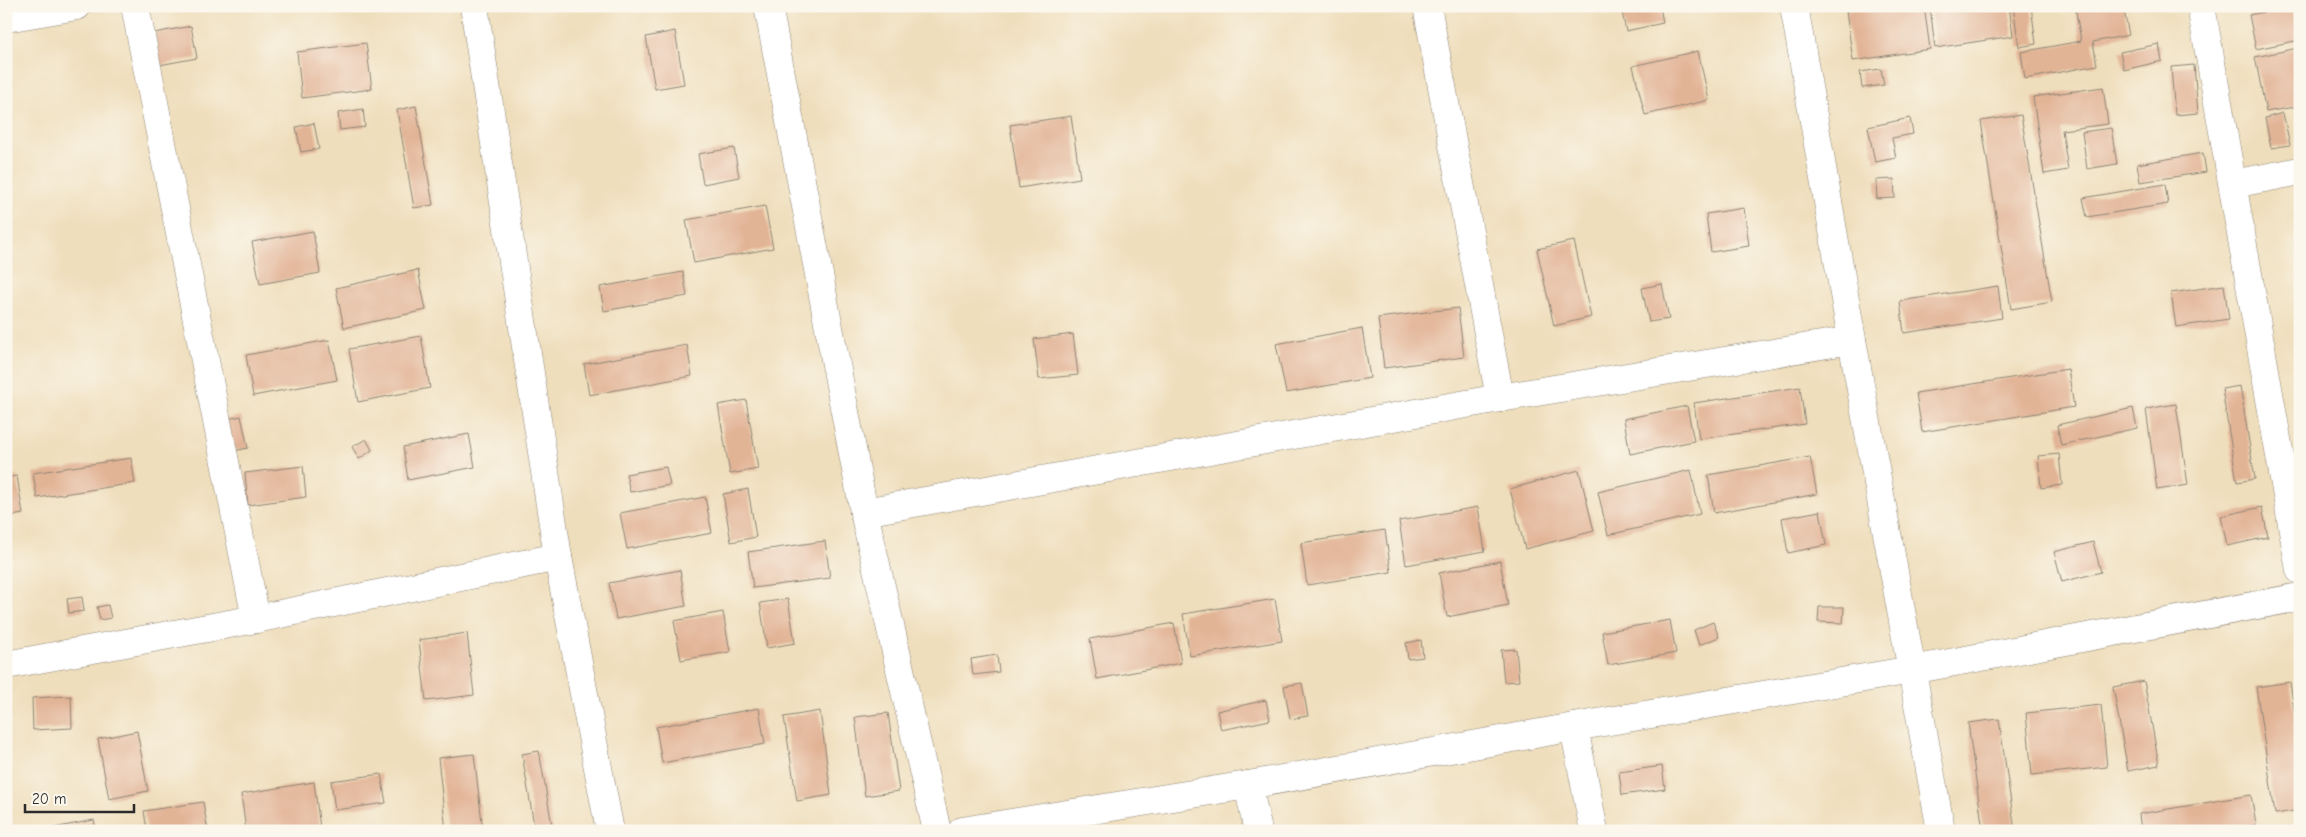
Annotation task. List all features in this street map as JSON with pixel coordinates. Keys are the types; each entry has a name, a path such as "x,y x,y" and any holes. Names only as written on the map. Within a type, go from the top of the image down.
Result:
{"street":[{"path":"6,18 77,6"},
{"path":"135,6 256,619"},
{"path":"474,6 558,557 610,831"},
{"path":"768,6 864,512 937,831"},
{"path":"1427,6 1500,398"},
{"path":"1794,6 1941,831"},
{"path":"2201,6 2300,570"},
{"path":"2233,184 2300,171"},
{"path":"864,512 1500,398 1852,340"},
{"path":"6,665 256,619 558,557"},
{"path":"962,831 1248,785 1574,727 1912,670 2300,596"},
{"path":"1574,727 1594,831"},
{"path":"1248,785 1258,831"}],"building":[{"path":"1647,6 1660,6 1663,23 1626,31 1622,12"},
{"path":"1874,6 1924,6 1930,49 1853,61 1846,11"},
{"path":"1930,6 2009,6 2013,36 1935,48"},
{"path":"2013,6 2031,6 2036,44 2019,47"},
{"path":"2075,6 2123,6 2129,35 2093,42 2097,65 2025,79 2021,52 2081,41"},
{"path":"2294,6 2300,40 2256,49 2249,15"},
{"path":"191,26 197,58 159,65 154,33"},
{"path":"675,31 684,84 655,89 646,37"},
{"path":"366,43 372,89 302,98 297,52"},
{"path":"2159,44 2162,61 2124,70 2120,52"},
{"path":"2298,48 2300,106 2266,112 2255,57"},
{"path":"1698,51 1709,100 1645,115 1633,66"},
{"path":"2194,65 2198,113 2175,115 2171,67"},
{"path":"1881,69 1884,85 1862,88 1860,72"},
{"path":"2103,87 2108,124 2062,130 2068,170 2044,174 2033,97"},
{"path":"416,106 433,205 414,208 397,110"},
{"path":"363,109 365,127 340,130 338,113"},
{"path":"2283,113 2290,145 2271,148 2265,118"},
{"path":"2021,115 2052,302 2011,309 1981,121"},
{"path":"1071,116 1080,178 1019,188 1010,125"},
{"path":"1910,118 1913,134 1892,138 1896,158 1875,162 1868,127"},
{"path":"314,123 319,149 301,152 296,127"},
{"path":"2111,128 2117,164 2087,169 2082,132"},
{"path":"734,148 739,177 703,184 698,154"},
{"path":"2203,153 2206,172 2140,182 2137,164"},
{"path":"1894,179 1895,198 1877,199 1876,180"},
{"path":"2165,184 2168,204 2087,217 2083,198"},
{"path":"765,206 773,248 694,263 686,220"},
{"path":"1744,208 1749,246 1711,252 1706,214"},
{"path":"313,231 320,273 260,284 252,242"},
{"path":"1574,241 1591,317 1554,326 1537,249"},
{"path":"418,270 426,310 344,328 336,288"},
{"path":"683,272 687,296 604,311 600,287"},
{"path":"1662,284 1669,319 1649,322 1642,288"},
{"path":"2224,285 2229,319 2176,327 2171,293"},
{"path":"1998,286 2002,318 1904,333 1900,301"},
{"path":"1458,308 1464,357 1384,368 1378,318"},
{"path":"1362,328 1370,378 1286,393 1276,344"},
{"path":"1073,334 1078,375 1039,379 1034,339"},
{"path":"421,336 430,388 358,402 349,349"},
{"path":"329,340 337,380 253,396 246,355"},
{"path":"687,345 692,376 589,395 584,364"},
{"path":"2068,369 2074,407 1922,432 1916,393"},
{"path":"2240,386 2255,479 2237,482 2222,389"},
{"path":"1800,387 1805,424 1699,439 1694,403"},
{"path":"746,400 758,469 730,474 718,405"},
{"path":"2176,404 2188,485 2157,490 2146,409"},
{"path":"1687,406 1694,441 1630,454 1624,419"},
{"path":"2133,408 2137,428 2061,445 2057,425"},
{"path":"241,416 248,448 229,452 223,420"},
{"path":"469,434 475,467 408,480 403,447"},
{"path":"366,439 372,450 359,459 352,447"},
{"path":"2059,454 2062,485 2041,488 2038,456"},
{"path":"1810,457 1817,494 1714,513 1708,475"},
{"path":"131,458 135,483 37,498 33,473"},
{"path":"303,466 306,497 248,505 245,473"},
{"path":"666,467 670,485 630,492 626,474"},
{"path":"1579,470 1594,531 1525,549 1510,489"},
{"path":"1691,470 1700,514 1608,535 1598,492"},
{"path":"17,476 23,514 6,517 6,478"},
{"path":"748,489 756,537 731,542 723,494"},
{"path":"705,497 712,533 627,549 620,513"},
{"path":"1478,507 1485,551 1406,565 1399,521"},
{"path":"2262,507 2268,537 2227,546 2221,516"},
{"path":"1820,511 1826,545 1788,553 1782,518"},
{"path":"1385,530 1391,572 1307,585 1301,543"},
{"path":"825,541 830,578 753,588 748,552"},
{"path":"2093,542 2101,572 2062,582 2054,552"},
{"path":"1500,561 1508,605 1447,617 1439,573"},
{"path":"680,570 686,606 616,619 609,583"},
{"path":"82,597 84,611 69,613 67,599"},
{"path":"788,599 795,643 767,648 760,603"},
{"path":"1275,599 1282,641 1190,656 1183,614"},
{"path":"108,605 111,618 100,620 97,607"},
{"path":"1819,607 1844,607 1843,623 1818,622"},
{"path":"723,612 730,652 681,660 674,621"},
{"path":"1670,620 1676,653 1608,665 1602,632"},
{"path":"1713,622 1719,637 1699,645 1694,630"},
{"path":"1174,623 1181,663 1097,679 1090,639"},
{"path":"467,633 474,695 426,701 419,640"},
{"path":"1421,640 1423,657 1408,659 1406,643"},
{"path":"1516,649 1519,681 1504,682 1501,650"},
{"path":"997,655 999,672 973,675 971,659"},
{"path":"2144,681 2159,765 2128,771 2113,687"},
{"path":"2290,682 2300,751 2300,810 2275,814 2256,687"},
{"path":"1302,683 1308,716 1290,719 1284,686"},
{"path":"71,696 72,728 33,730 32,698"},
{"path":"1266,700 1270,720 1221,730 1217,711"},
{"path":"2101,705 2107,767 2032,775 2026,713"},
{"path":"759,708 765,744 662,763 656,727"},
{"path":"820,711 831,795 797,801 784,717"},
{"path":"888,713 899,791 865,796 855,717"},
{"path":"1999,719 2015,831 1983,831 1968,723"},
{"path":"137,731 148,791 109,799 98,739"},
{"path":"539,751 553,831 535,831 522,754"},
{"path":"474,754 483,831 446,831 438,758"},
{"path":"1662,766 1665,789 1622,795 1619,772"},
{"path":"381,774 386,803 335,810 331,781"},
{"path":"314,782 320,828 302,831 246,831 241,794"},
{"path":"2251,795 2256,825 2219,831 2141,831 2139,814"},
{"path":"203,802 208,831 147,831 144,811"},
{"path":"94,820 96,831 44,830"}]}
